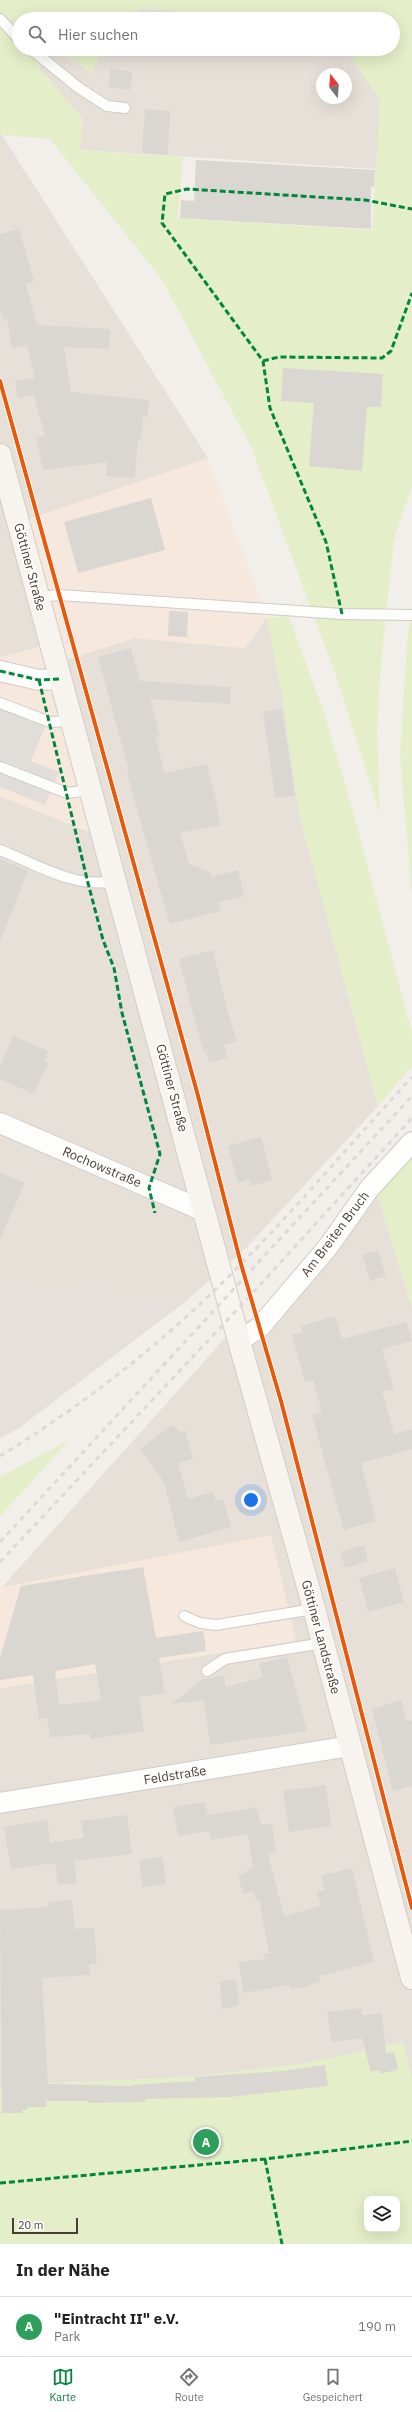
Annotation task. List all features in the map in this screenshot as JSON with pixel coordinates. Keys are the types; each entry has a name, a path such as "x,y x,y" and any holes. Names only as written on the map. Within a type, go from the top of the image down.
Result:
{"street":[{"name":"Göttiner Straße","path":"0,455 228,1296"},
{"path":"0,671 39,680 60,679"},
{"name":"Rochowstraße","path":"0,1123 204,1211"},
{"name":"Am Breiten Bruch","path":"239,1341 260,1327 328,1247 369,1189 412,1142"},
{"name":"Göttiner Landstraße","path":"228,1296 239,1341 314,1609 412,1978"},
{"name":"Feldstraße","path":"0,1802 350,1746"}],"lane":[{"path":"0,19 12,32"},
{"path":"40,56 85,92 107,106 125,108"},
{"path":"38,597 60,595 342,614 412,615"},
{"path":"0,703 50,722 71,721"},
{"path":"0,767 67,793 90,790"},
{"path":"0,850 62,875 88,883 115,881"},
{"path":"184,1616 200,1623 216,1625 314,1609"},
{"path":"207,1671 226,1659 323,1643"}],"shaded area":[{"path":"142,8 180,12 137,12"},
{"path":"40,56 65,56 92,73 98,56 351,56 380,99 376,169 80,150 39,68"},
{"path":"0,132 208,458 21,522 60,642 0,657"},
{"path":"208,458 267,617 245,648 135,638 65,660 114,842 0,796 0,657 60,642 21,522"},
{"path":"267,617 283,701 299,814 378,1106 246,1248 185,1302 0,1286 0,796 114,842 65,660 135,638 245,648"},
{"path":"0,698 49,717 31,761 59,772 45,805 0,787"},
{"path":"377,1193 412,1309 412,2080 403,2042 303,2064 187,2077 0,2086 0,1688 296,1640 14,1586 2,1587 224,1339 260,1312 274,1321 365,1214"},
{"path":"0,1286 185,1302 19,1428 0,1439"},
{"path":"271,1535 296,1641 0,1688 0,1589 2,1587"}],"green space":[{"path":"0,0 412,0 412,486 394,539 381,663 377,730 380,814 337,679 252,449 161,278 50,139 3,135 0,132","holes":["142,8 180,12 400,12 400,56 351,56 380,99 372,230 178,218 183,157 80,150 83,119 39,68 40,56 12,56 12,12 137,12"]},
{"path":"65,56 98,56 92,73"},
{"path":"412,608 412,897 400,755 407,640"},
{"path":"267,617 289,617 324,713 352,808 412,1033 412,1066 378,1106 299,814 283,701"},
{"path":"412,1156 412,1309 377,1193"},
{"path":"70,1439 0,1516 0,1477"},
{"path":"403,2042 412,2080 412,2244 0,2244 0,2086 187,2077 303,2064"}],"building":[{"path":"111,68 133,72 130,90 108,87"},
{"path":"145,109 170,111 168,155 142,153"},
{"path":"196,160 375,170 374,187 371,187 371,229 180,218 181,200 194,201"},
{"path":"19,229 34,281 26,284 37,325 110,329 109,349 64,347 71,392 149,400 147,417 143,417 141,439 138,439 135,478 106,476 107,462 43,470 36,438 45,436 34,395 18,398 15,381 35,378 27,345 12,348 7,319 3,319 0,307 0,234"},
{"path":"283,368 383,374 381,407 367,407 362,471 309,466 314,403 281,401"},
{"path":"151,498 165,550 78,573 64,522"},
{"path":"169,611 188,612 187,637 168,636"},
{"path":"131,648 140,681 231,687 230,704 150,699 160,736 155,737 165,773 207,764 217,806 220,825 180,833 189,864 210,872 211,877 238,870 244,896 219,902 220,911 170,924 130,784 127,772 129,771 98,657"},
{"path":"282,709 295,796 275,798 263,712"},
{"path":"0,859 28,871 1,939 0,939"},
{"path":"213,950 227,1010 237,1041 224,1045 227,1058 209,1063 206,1050 203,1051 179,959"},
{"path":"13,1036 48,1051 44,1061 48,1063 34,1094 0,1079 0,1066"},
{"path":"261,1137 272,1180 251,1186 249,1179 238,1183 228,1146"},
{"path":"0,1173 25,1183 0,1239"},
{"path":"378,1251 386,1276 370,1281 362,1255"},
{"path":"335,1316 342,1339 406,1322 412,1341 382,1349 394,1389 382,1392 394,1434 412,1429 412,1449 361,1463 376,1521 344,1530 312,1415 322,1412 313,1380 305,1382 292,1335 303,1332 301,1326"},
{"path":"172,1425 180,1432 185,1431 193,1459 178,1463 188,1499 213,1492 216,1501 223,1499 231,1527 179,1542 164,1482 140,1449"},
{"path":"364,1545 368,1561 345,1568 340,1552"},
{"path":"143,1567 156,1638 203,1631 206,1651 159,1658 165,1693 139,1697 144,1731 90,1739 90,1734 50,1737 47,1718 39,1719 33,1675 0,1680 0,1658 21,1586","holes":["95,1664 101,1700 59,1705 55,1671"]},
{"path":"395,1568 404,1602 368,1612 359,1578"},
{"path":"287,1657 307,1731 210,1745 204,1700 172,1704 203,1679 224,1676 226,1687 263,1677 259,1664"},
{"path":"401,1700 407,1722 412,1720 412,1786 393,1791 372,1709"},
{"path":"326,1785 331,1826 289,1832 283,1791"},
{"path":"205,1802 207,1815 244,1809 248,1834 211,1840 209,1831 178,1836 173,1807"},
{"path":"256,1807 261,1825 272,1824 276,1852 268,1854 284,1916 321,1906 317,1892 325,1890 321,1876 352,1868 374,1962 319,1976 320,1982 304,1987 290,1989 289,1985 243,1993 239,1962 265,1959 264,1954 269,1953 259,1900 256,1901 254,1891 243,1894 238,1875 247,1872 247,1869 253,1868 244,1810"},
{"path":"127,1815 132,1854 74,1861 77,1883 58,1885 55,1863 11,1869 4,1827 47,1820 50,1843 84,1838 81,1821"},
{"path":"163,1857 166,1884 142,1887 139,1860"},
{"path":"72,1900 75,1929 94,1928 97,1963 89,1964 90,1975 42,1978 48,2084 132,2086 195,2081 195,2077 283,2071 325,2065 328,2086 230,2097 145,2099 145,2102 88,2103 88,2101 46,2101 46,2107 27,2107 27,2110 22,2110 22,2113 2,2113 0,1910 49,1907 48,1902"},
{"path":"236,1979 239,2005 222,2009 220,1982"},
{"path":"361,2008 362,2015 382,2013 386,2054 394,2052 398,2069 381,2074 379,2070 371,2072 362,2038 331,2042 327,2012"}],"railway":[{"path":"0,1456 32,1436 96,1391 126,1368 185,1318 263,1241 412,1077"},
{"path":"0,1542 412,1096"},
{"path":"0,1562 250,1296 412,1118"}],"marked path":[{"path":"342,614 326,542 270,408 263,361 162,223 165,194 187,189 365,200 412,209"},
{"path":"263,361 279,357 382,358 391,351 412,293"},
{"path":"0,671 39,680 60,679"},
{"path":"39,680 88,883 103,940 114,968 122,1013 160,1154 149,1188 155,1213"},
{"path":"0,2183 265,2159 412,2141"},
{"path":"265,2159 282,2244"}],"cycle path":[{"path":"0,381 197,1092 241,1264 281,1401 412,1908"}],"place":[{"name":"\"Eintracht II\" e.V.","path":"206,2142"}]}
